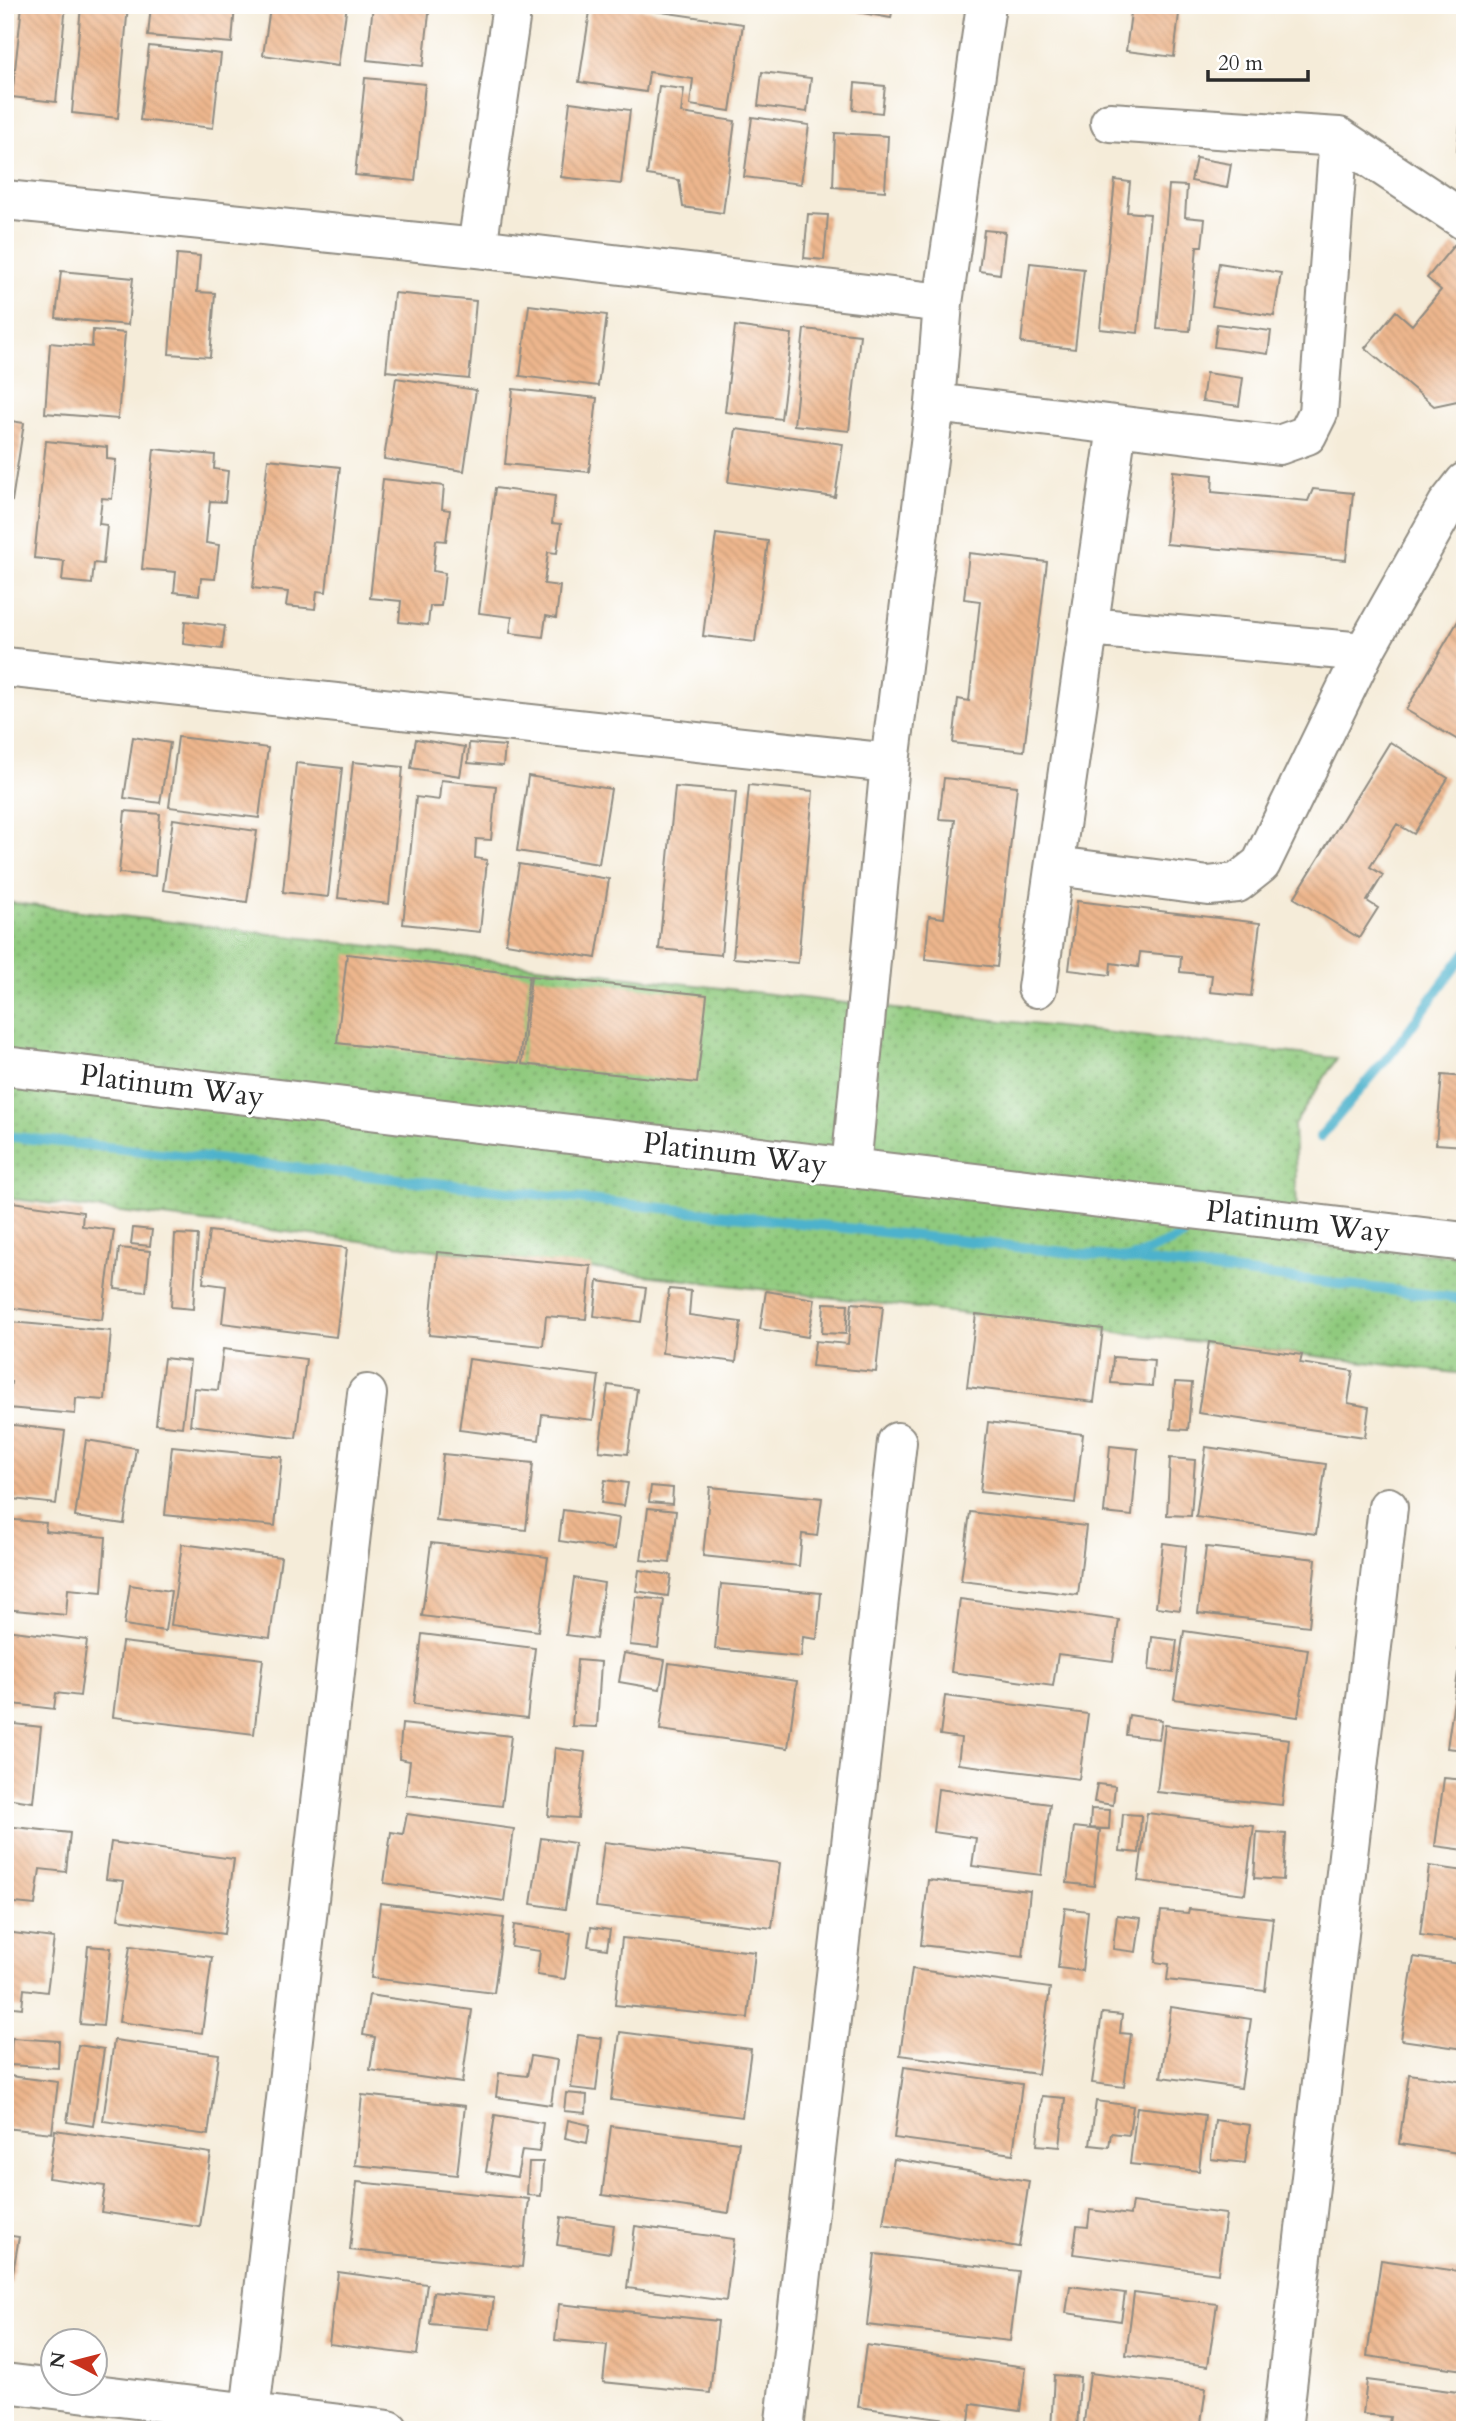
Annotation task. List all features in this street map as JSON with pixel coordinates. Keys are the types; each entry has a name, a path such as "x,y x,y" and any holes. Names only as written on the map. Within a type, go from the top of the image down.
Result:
{"street":[{"path":"477,248 512,5"},
{"path":"851,1168 890,763 935,402 943,303 986,5"},
{"path":"1110,122 1339,137 1465,221"},
{"path":"935,402 1117,427 1279,445 1307,435 1318,413 1339,137"},
{"path":"5,200 477,248 943,303"},
{"path":"1037,988 1117,427"},
{"path":"1056,866 1209,886 1237,883 1261,864 1364,652 1447,505 1465,482"},
{"path":"1089,627 1364,652"},
{"path":"5,667 890,763"},
{"name":"Platinum Way","path":"5,1066 1465,1242"},
{"path":"250,2413 368,1394"},
{"path":"784,2430 897,1442"},
{"path":"1282,2430 1388,1507"},
{"path":"5,2383 389,2430"}],"green space":[{"path":"5,902 895,1009 1337,1058 1294,1125 1298,1245 1465,1256 1465,1374 5,1198"}],"building":[{"path":"22,5 66,5 56,102 12,97"},
{"path":"81,5 128,5 118,118 72,113"},
{"path":"151,5 235,5 232,43 148,36"},
{"path":"264,5 347,5 338,66 263,55 270,8"},
{"path":"373,5 430,5 423,66 367,60"},
{"path":"591,5 614,5 743,24 730,111 690,105 693,79 649,72 646,92 579,82"},
{"path":"818,5 893,5 891,18"},
{"path":"1132,5 1180,5 1174,57 1126,51"},
{"path":"149,46 221,54 213,128 140,120"},
{"path":"762,72 811,78 807,112 758,106"},
{"path":"365,78 425,84 415,181 355,175"},
{"path":"855,83 885,86 882,113 853,110"},
{"path":"659,86 684,89 681,113 735,121 723,213 683,207 679,180 647,175"},
{"path":"1463,98 1465,151 1457,151"},
{"path":"570,102 630,110 621,184 561,177"},
{"path":"752,117 809,125 801,184 744,177"},
{"path":"835,133 888,136 885,191 833,187"},
{"path":"1196,158 1231,164 1227,188 1191,181"},
{"path":"1115,180 1130,182 1127,212 1150,214 1138,333 1100,329"},
{"path":"1169,185 1187,186 1185,217 1205,219 1202,246 1197,246 1190,331 1157,329"},
{"path":"808,214 828,215 824,260 804,258"},
{"path":"984,230 1005,232 1000,274 979,271"},
{"path":"1454,245 1465,254 1465,391 1457,401 1434,406 1365,348 1396,311 1412,325 1441,290 1427,278"},
{"path":"177,254 200,256 197,292 215,293 210,357 169,354"},
{"path":"1030,263 1084,269 1075,349 1021,343"},
{"path":"1219,263 1281,273 1274,316 1212,306"},
{"path":"61,271 133,278 128,325 56,318"},
{"path":"394,293 476,301 469,379 386,371"},
{"path":"529,305 607,315 598,386 520,376"},
{"path":"1217,324 1271,331 1268,354 1214,347"},
{"path":"735,326 792,334 781,419 725,412"},
{"path":"804,329 860,335 849,431 794,425"},
{"path":"93,330 125,333 118,419 45,413 50,343 92,347"},
{"path":"1206,373 1243,378 1239,406 1202,401"},
{"path":"396,378 476,390 464,471 384,459"},
{"path":"513,389 597,398 589,472 505,464"},
{"path":"5,420 24,423 12,501 5,500"},
{"path":"736,429 843,444 835,497 728,482"},
{"path":"46,441 107,447 107,459 116,460 112,499 102,498 99,524 107,525 103,564 94,563 92,584 62,581 64,561 34,558"},
{"path":"154,449 215,455 214,469 228,471 225,502 210,501 206,543 219,545 215,579 201,578 199,595 174,592 176,572 142,569"},
{"path":"268,459 340,467 326,592 317,591 315,609 286,606 288,592 253,588"},
{"path":"1173,471 1213,475 1212,492 1308,501 1313,489 1353,493 1346,560 1166,544"},
{"path":"383,479 444,486 442,509 450,510 446,541 436,540 433,571 445,573 441,606 430,606 428,625 399,622 401,601 370,598"},
{"path":"495,488 555,496 552,523 561,524 557,553 548,552 544,584 560,586 556,618 546,616 543,637 510,633 512,617 479,613"},
{"path":"716,534 768,541 755,642 703,636"},
{"path":"969,553 1047,562 1024,751 953,743 958,699 969,701 980,601 964,599"},
{"path":"1465,609 1465,744 1406,710"},
{"path":"185,621 225,626 222,649 183,644"},
{"path":"133,737 170,743 160,803 124,798"},
{"path":"178,737 268,748 259,818 169,807"},
{"path":"416,739 465,747 460,776 411,768"},
{"path":"1390,742 1448,778 1414,834 1397,824 1370,867 1383,875 1367,901 1378,908 1359,938 1294,898"},
{"path":"469,743 505,746 503,766 468,763"},
{"path":"353,762 403,767 389,904 338,898"},
{"path":"296,763 342,768 328,897 283,892"},
{"path":"528,776 611,789 599,864 517,851"},
{"path":"944,778 1017,786 997,967 925,959 929,916 944,918 955,820 939,819"},
{"path":"441,780 496,786 491,840 476,839 475,858 487,860 480,932 403,924 416,797 439,800"},
{"path":"749,785 813,791 798,963 733,958"},
{"path":"675,787 736,792 721,955 659,949"},
{"path":"125,811 160,814 155,876 119,873"},
{"path":"173,819 257,831 247,902 163,890"},
{"path":"519,864 609,879 596,958 506,943"},
{"path":"1077,901 1260,923 1251,996 1210,992 1212,975 1180,972 1181,956 1140,952 1138,967 1111,963 1110,975 1069,970"},
{"path":"347,954 529,975 519,1063 337,1043"},
{"path":"531,976 707,995 697,1083 522,1064"},
{"path":"1442,1075 1465,1077 1465,1146 1436,1144"},
{"path":"5,1201 83,1212 82,1226 114,1230 102,1320 5,1307"},
{"path":"133,1228 152,1230 150,1246 131,1244"},
{"path":"209,1231 347,1248 336,1337 222,1323 226,1286 203,1283"},
{"path":"175,1234 198,1235 193,1309 171,1307"},
{"path":"119,1248 150,1251 146,1292 115,1289"},
{"path":"437,1252 591,1266 586,1319 546,1316 543,1346 429,1335"},
{"path":"598,1281 646,1288 641,1322 594,1316"},
{"path":"669,1289 691,1291 689,1315 741,1322 736,1362 662,1353"},
{"path":"766,1291 815,1299 808,1337 760,1329"},
{"path":"824,1303 848,1304 846,1334 822,1333"},
{"path":"852,1303 883,1306 876,1372 812,1366 815,1341 848,1344"},
{"path":"976,1314 1103,1329 1094,1402 967,1387"},
{"path":"10,1322 111,1331 105,1400 76,1398 75,1414 8,1408 11,1382 5,1382 5,1352"},
{"path":"1209,1342 1302,1355 1300,1363 1353,1371 1348,1403 1369,1407 1365,1437 1198,1413"},
{"path":"223,1349 306,1359 296,1438 190,1425 194,1388 218,1390"},
{"path":"1113,1357 1154,1360 1152,1386 1111,1383"},
{"path":"164,1358 190,1361 182,1427 156,1424"},
{"path":"469,1359 599,1376 593,1420 542,1414 539,1440 459,1430"},
{"path":"1175,1382 1192,1383 1188,1430 1171,1429"},
{"path":"608,1385 637,1389 628,1454 599,1451"},
{"path":"988,1422 1083,1434 1075,1503 980,1492"},
{"path":"5,1424 65,1431 56,1504 5,1498"},
{"path":"86,1440 136,1448 124,1524 75,1517"},
{"path":"172,1446 282,1457 275,1526 165,1515"},
{"path":"1110,1446 1138,1449 1132,1516 1104,1513"},
{"path":"1206,1447 1326,1464 1316,1534 1196,1517"},
{"path":"443,1454 533,1463 526,1530 436,1521"},
{"path":"1170,1458 1195,1460 1191,1516 1167,1515"},
{"path":"605,1480 628,1483 624,1506 601,1503"},
{"path":"651,1486 673,1488 672,1504 649,1502"},
{"path":"710,1487 822,1498 817,1536 802,1534 799,1566 703,1556"},
{"path":"648,1508 676,1511 670,1563 641,1560"},
{"path":"563,1510 619,1518 615,1549 559,1541"},
{"path":"970,1512 1086,1526 1078,1595 961,1581"},
{"path":"5,1519 46,1523 45,1531 106,1537 102,1592 68,1589 66,1615 5,1609"},
{"path":"431,1543 548,1557 538,1631 422,1616"},
{"path":"1163,1543 1186,1546 1180,1610 1156,1607"},
{"path":"182,1544 281,1557 270,1638 171,1625"},
{"path":"1206,1547 1316,1559 1309,1626 1198,1613"},
{"path":"639,1570 671,1575 668,1596 636,1591"},
{"path":"574,1578 604,1583 596,1639 566,1635"},
{"path":"721,1584 821,1593 817,1639 803,1637 801,1657 715,1649"},
{"path":"130,1585 171,1591 165,1631 124,1625"},
{"path":"636,1597 664,1600 658,1648 630,1645"},
{"path":"960,1599 1119,1620 1113,1661 1058,1654 1053,1686 951,1672"},
{"path":"1463,1600 1465,1650 1458,1650"},
{"path":"5,1630 87,1640 80,1696 56,1693 54,1709 5,1703"},
{"path":"1184,1631 1308,1649 1298,1717 1174,1699"},
{"path":"422,1634 535,1648 527,1718 414,1704"},
{"path":"1152,1637 1177,1640 1173,1673 1149,1670"},
{"path":"122,1642 263,1659 254,1734 113,1717"},
{"path":"624,1653 665,1660 660,1689 619,1682"},
{"path":"577,1660 601,1662 597,1727 572,1726"},
{"path":"669,1663 797,1681 788,1748 660,1730"},
{"path":"1458,1673 1465,1673 1465,1750 1447,1748"},
{"path":"945,1696 1088,1714 1079,1779 958,1764 961,1738 940,1735"},
{"path":"1129,1715 1162,1720 1159,1739 1126,1735"},
{"path":"5,1723 41,1727 33,1802 5,1798"},
{"path":"402,1724 511,1736 502,1806 406,1795 410,1761 399,1759"},
{"path":"1165,1725 1289,1739 1282,1805 1157,1792"},
{"path":"555,1748 585,1752 578,1818 548,1816"},
{"path":"1444,1778 1465,1780 1465,1850 1435,1846"},
{"path":"1097,1784 1115,1786 1113,1805 1094,1802"},
{"path":"938,1789 1050,1804 1041,1875 972,1866 976,1838 933,1832"},
{"path":"1091,1809 1110,1810 1109,1829 1090,1828"},
{"path":"1147,1813 1254,1826 1245,1894 1138,1881"},
{"path":"407,1814 514,1829 504,1901 384,1883 391,1832 403,1834"},
{"path":"1123,1814 1141,1815 1139,1853 1120,1851"},
{"path":"5,1826 70,1833 66,1872 40,1869 35,1905 5,1902"},
{"path":"1074,1827 1100,1830 1094,1886 1067,1883"},
{"path":"1257,1832 1286,1834 1283,1880 1254,1878"},
{"path":"541,1838 575,1843 565,1909 531,1904"},
{"path":"111,1842 234,1859 224,1934 118,1919 124,1881 106,1879"},
{"path":"604,1842 780,1863 772,1928 596,1907"},
{"path":"1429,1866 1465,1871 1465,1941 1420,1935"},
{"path":"928,1880 1030,1891 1023,1957 921,1945"},
{"path":"380,1903 504,1918 494,1993 371,1978"},
{"path":"1065,1908 1088,1911 1082,1971 1058,1968"},
{"path":"1189,1909 1273,1918 1265,1991 1167,1980 1169,1964 1155,1962 1161,1911 1188,1913"},
{"path":"1117,1915 1141,1918 1136,1952 1113,1949"},
{"path":"514,1925 571,1933 565,1979 537,1975 540,1951 511,1947"},
{"path":"591,1927 610,1930 607,1949 588,1946"},
{"path":"5,1932 54,1938 47,1992 24,1989 22,2008 5,2006"},
{"path":"622,1938 755,1952 748,2018 615,2005"},
{"path":"88,1946 111,1948 103,2026 80,2024"},
{"path":"130,1946 212,1957 202,2033 119,2022"},
{"path":"1414,1957 1465,1965 1465,2049 1401,2040"},
{"path":"912,1969 1050,1988 1038,2074 900,2055"},
{"path":"369,1995 472,2010 462,2083 370,2070 375,2037 363,2035"},
{"path":"1171,2007 1251,2019 1241,2088 1161,2077"},
{"path":"1102,2013 1122,2015 1120,2033 1131,2034 1124,2087 1092,2083"},
{"path":"620,2032 751,2049 742,2117 611,2100"},
{"path":"578,2035 602,2038 596,2091 571,2088"},
{"path":"12,2038 59,2041 58,2068 10,2065"},
{"path":"114,2040 219,2054 208,2135 103,2121"},
{"path":"78,2045 104,2049 93,2126 67,2122"},
{"path":"531,2056 557,2060 551,2105 496,2097 499,2073 527,2076"},
{"path":"904,2067 1022,2084 1013,2154 894,2138"},
{"path":"1409,2074 1465,2082 1465,2154 1399,2144"},
{"path":"10,2076 58,2082 52,2133 5,2128"},
{"path":"566,2093 587,2095 586,2113 564,2111"},
{"path":"362,2095 465,2106 457,2175 355,2165"},
{"path":"1042,2096 1065,2098 1060,2147 1037,2145"},
{"path":"1096,2101 1133,2106 1129,2135 1111,2133 1109,2147 1090,2145"},
{"path":"1137,2107 1205,2115 1199,2171 1130,2164"},
{"path":"495,2115 543,2123 539,2152 522,2150 517,2177 486,2172"},
{"path":"568,2120 590,2125 587,2143 565,2138"},
{"path":"1215,2120 1250,2125 1245,2163 1211,2159"},
{"path":"611,2126 739,2142 729,2213 602,2195"},
{"path":"55,2130 211,2153 200,2227 101,2212 105,2186 48,2178"},
{"path":"894,2159 1029,2181 1019,2247 883,2224"},
{"path":"529,2162 543,2162 541,2196 527,2195"},
{"path":"357,2182 529,2199 522,2267 350,2250"},
{"path":"1132,2202 1226,2214 1218,2273 1073,2254 1077,2226 1088,2227 1090,2210 1130,2215"},
{"path":"561,2217 614,2225 610,2253 557,2245"},
{"path":"635,2226 734,2239 726,2301 627,2288"},
{"path":"5,2235 19,2237 11,2284 5,2284"},
{"path":"875,2254 1019,2271 1010,2341 867,2325"},
{"path":"1381,2260 1465,2272 1464,2370 1367,2356"},
{"path":"338,2272 427,2284 417,2355 329,2344"},
{"path":"1070,2286 1125,2293 1121,2321 1066,2313"},
{"path":"433,2292 494,2298 490,2329 430,2324"},
{"path":"1134,2293 1217,2304 1208,2366 1126,2355"},
{"path":"559,2304 718,2321 710,2393 603,2382 607,2345 555,2340"},
{"path":"866,2345 1026,2367 1020,2411 971,2404 969,2422 858,2407"},
{"path":"1090,2373 1206,2388 1200,2430 1083,2430"},
{"path":"1054,2375 1080,2377 1077,2430 1051,2430"},
{"path":"1367,2380 1465,2393 1465,2430 1388,2430 1390,2417 1363,2414"}],"waterway":[{"path":"1320,1137 1394,1050 1465,953"},
{"path":"5,1136 1128,1259 1465,1299"},
{"path":"1131,1258 1182,1237"}]}
